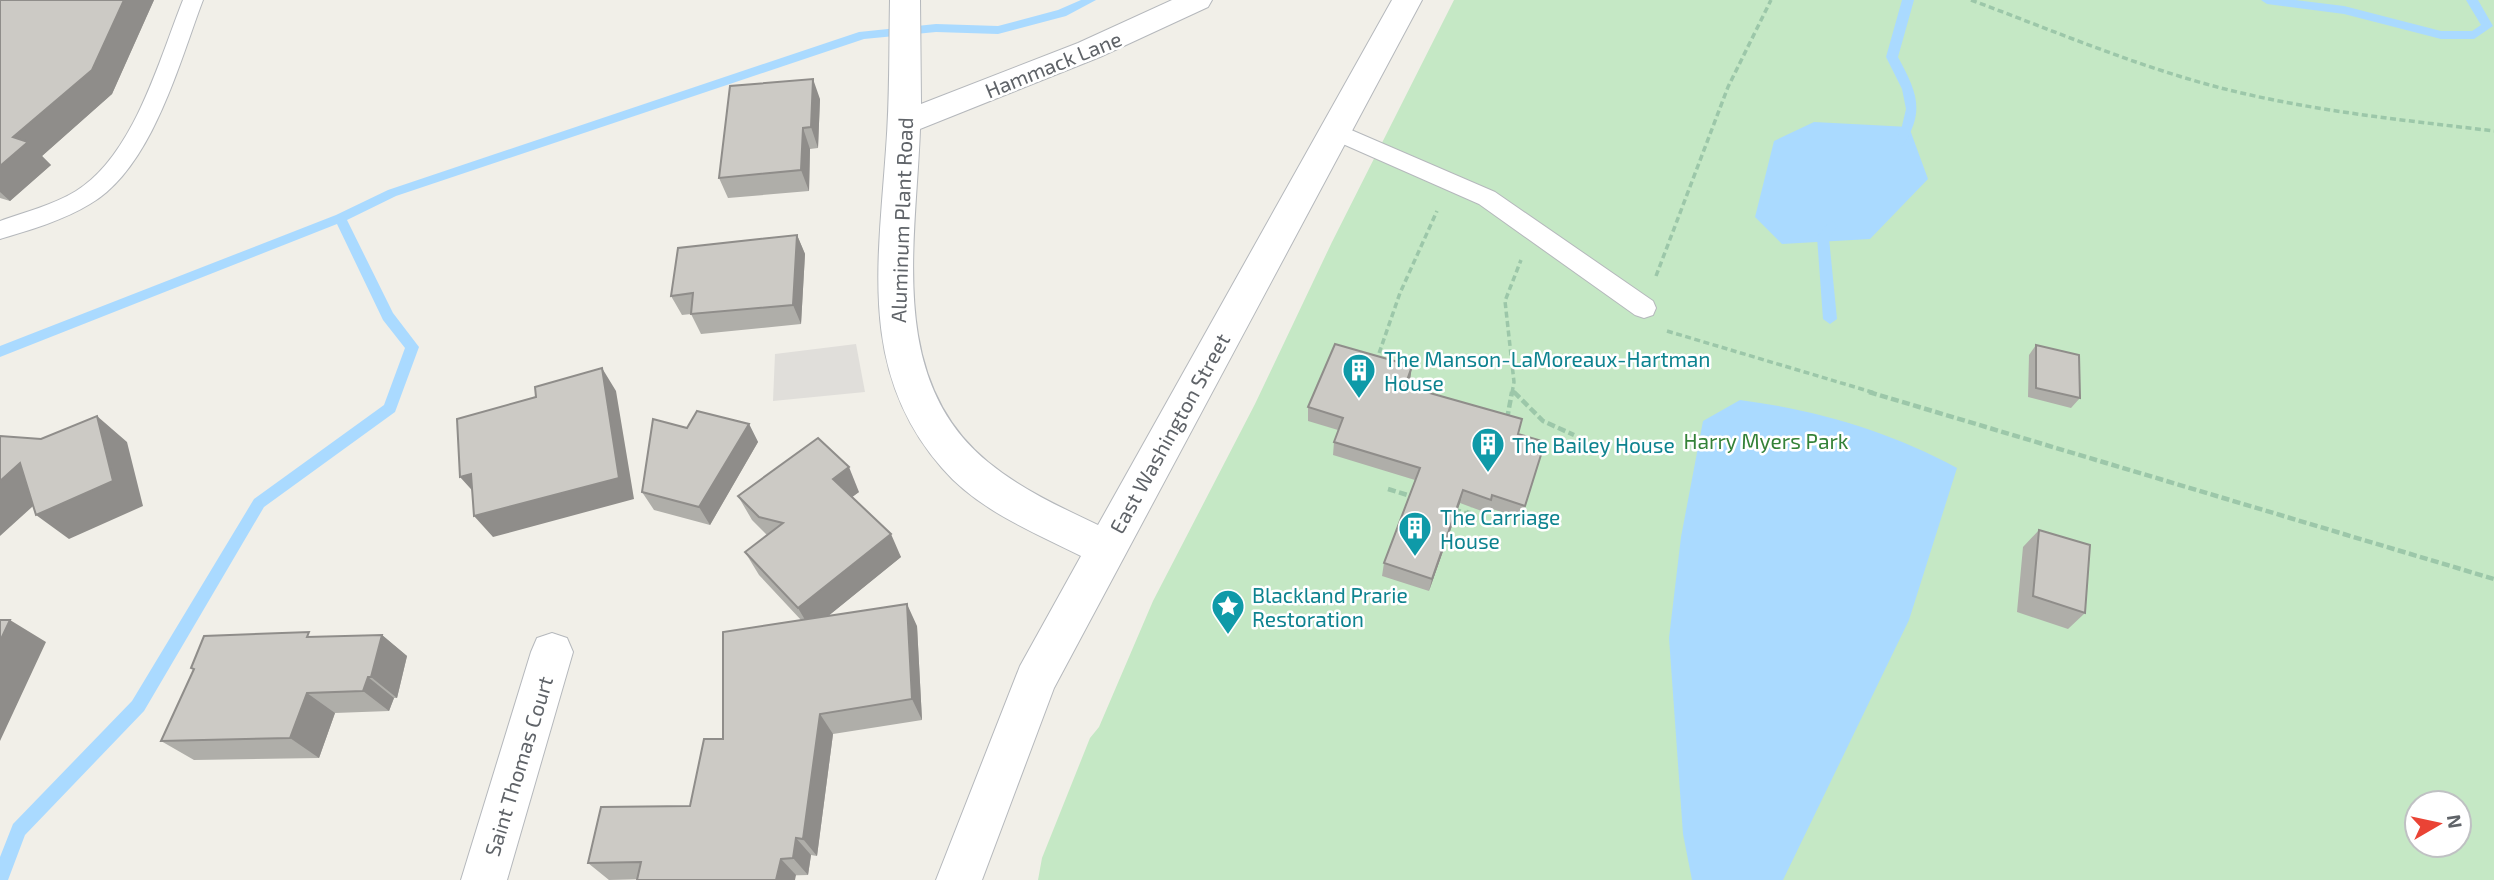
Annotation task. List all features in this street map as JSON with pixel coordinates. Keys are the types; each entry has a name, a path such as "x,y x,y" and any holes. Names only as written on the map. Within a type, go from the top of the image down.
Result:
{"street":[{"name":"Aluminum Plant Road","path":"905,0 905,121 894,312 911,391 929,423 956,457 990,486 1035,515 1106,548"},
{"name":"Hammack Lane","path":"905,121 1044,69 1142,28 1197,0"},
{"name":"East Washington Street","path":"959,880 1035,680 1407,0"},
{"name":"Saint Thomas Court","path":"484,880 552,652"}],"lane":[{"path":"0,230 88,195 121,164 136,140 193,0"},
{"path":"1335,131 1487,198 1644,308"}],"path":[{"path":"1771,0 1728,87 1639,322 2494,579"},
{"path":"1971,0 2137,62 2224,89 2340,112 2494,131"},
{"path":"1373,369 1400,293 1451,182"},
{"path":"1505,429 1513,390 1506,301 1532,229"},
{"path":"1513,390 1543,421 1574,435"},
{"path":"1388,489 1415,497"},
{"path":"1442,505 1468,514 1470,507"}],"shaded area":[{"path":"856,344 865,392 773,401 775,354"}],"green space":[{"name":"Harry Myers Park","path":"1454,0 2494,0 2494,880 1038,880 1042,858 1090,738 1099,727 1153,601 1255,404 1332,242"}],"water":[{"path":"1814,122 1909,127 1928,179 1870,239 1782,244 1755,217 1774,141"},
{"path":"1740,400 1852,424 1905,443 1957,468 1909,620 1783,880 1692,880 1683,834 1669,638 1681,537 1703,421"}],"building":[{"path":"0,0 124,0 92,70 13,137 28,142 0,166"},
{"path":"813,79 811,127 803,128 801,170 719,178 730,86"},
{"path":"797,235 793,305 691,314 693,293 671,296 678,248"},
{"path":"1335,344 1412,366 1405,386 1522,419 1518,434 1545,442 1525,506 1492,495 1491,500 1463,490 1432,579 1384,563 1420,468 1334,442 1343,418 1308,407"},
{"path":"2036,345 2079,355 2080,398 2036,388"},
{"path":"602,368 619,478 474,516 471,474 460,477 457,419 536,397 535,387"},
{"path":"697,411 749,424 699,507 642,492 653,419 687,428"},
{"path":"97,416 113,481 36,515 20,463 0,481 0,436 41,439"},
{"path":"818,438 849,467 833,479 891,534 798,608 745,552 783,523 759,517 738,496"},
{"path":"2039,530 2090,545 2085,613 2033,596"},
{"path":"907,604 912,699 820,714 803,839 796,838 793,858 781,859 776,880 637,880 641,862 588,863 601,807 690,806 704,739 723,739 723,632"},
{"path":"0,620 10,620 0,641"},
{"path":"309,632 307,637 382,635 371,677 368,677 363,691 307,693 290,738 161,741 194,669 191,668 204,636"}],"waterway":[{"path":"340,218 392,193 863,35 936,28 998,30 1062,13 1090,0"},
{"path":"1899,142 1907,131 1912,109 1908,89 1892,57 1908,0"},
{"path":"2267,0 2344,10 2441,35 2474,35 2487,26 2472,0"},
{"path":"0,352 340,218"},
{"path":"0,879 19,830 138,706 259,503 390,408 412,347 388,316 340,218"},
{"path":"1830,319 1823,237 1832,226"}],"place":[{"name":"The Manson-LaMoreaux-Hartman House","path":"1359,400"},
{"name":"The Bailey House","path":"1488,474"},
{"name":"The Carriage House","path":"1415,558"},
{"name":"Blackland Prarie Restoration","path":"1228,636"}]}
